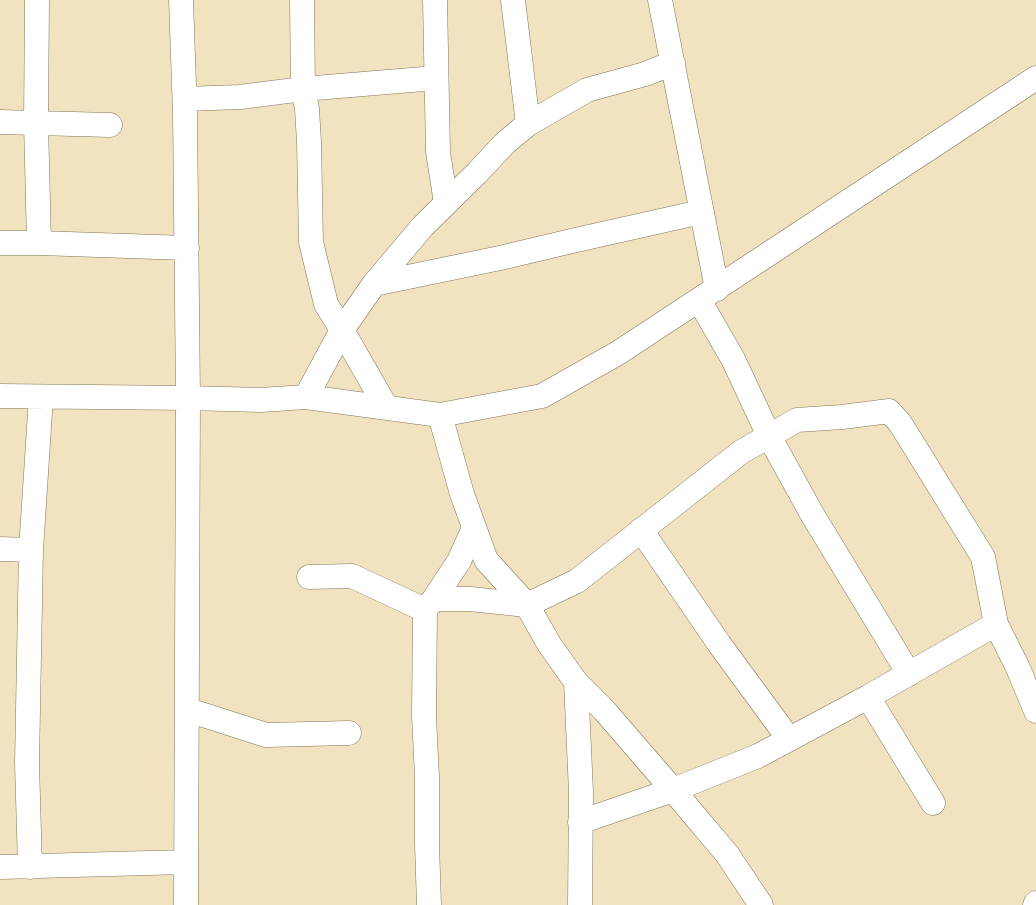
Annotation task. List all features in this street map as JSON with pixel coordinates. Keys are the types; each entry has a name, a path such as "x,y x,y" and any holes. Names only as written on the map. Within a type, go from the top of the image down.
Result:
{"street":[{"path":"37,0 36,122 39,243"},
{"path":"181,0 185,100 188,398 186,905"},
{"path":"302,0 303,89 307,109 309,142 311,242 326,304 386,407"},
{"path":"435,0 438,152 446,203"},
{"path":"512,0 528,124"},
{"path":"660,0 701,212 708,294 733,359 769,436 812,514 909,674"},
{"path":"306,396 342,330 374,284 423,226 477,174 505,143 528,124 587,90 645,74 673,62"},
{"path":"185,100 240,97 303,89 436,78"},
{"path":"0,396 261,400 306,396 440,415 542,396 618,353 1036,78"},
{"path":"0,122 110,124"},
{"path":"374,284 500,258 701,212"},
{"path":"0,243 187,248"},
{"path":"30,867 27,763 31,550 41,397"},
{"path":"309,577 352,576 429,604 470,600 528,605 576,581 741,452 797,420 888,411 900,423 983,557 996,624 1018,668 1036,711"},
{"path":"440,415 462,494 486,560 528,605 549,644 576,682 604,710 673,790 726,854 761,905"},
{"path":"429,905 424,716 429,604 459,561 474,528"},
{"path":"641,530 720,645 789,739"},
{"path":"0,549 31,550"},
{"path":"580,822 673,790 758,756 868,697 996,624"},
{"path":"576,682 581,792 580,905"},
{"path":"868,697 933,803"},
{"path":"188,710 266,735 349,733"},
{"path":"0,868 186,862"}]}
